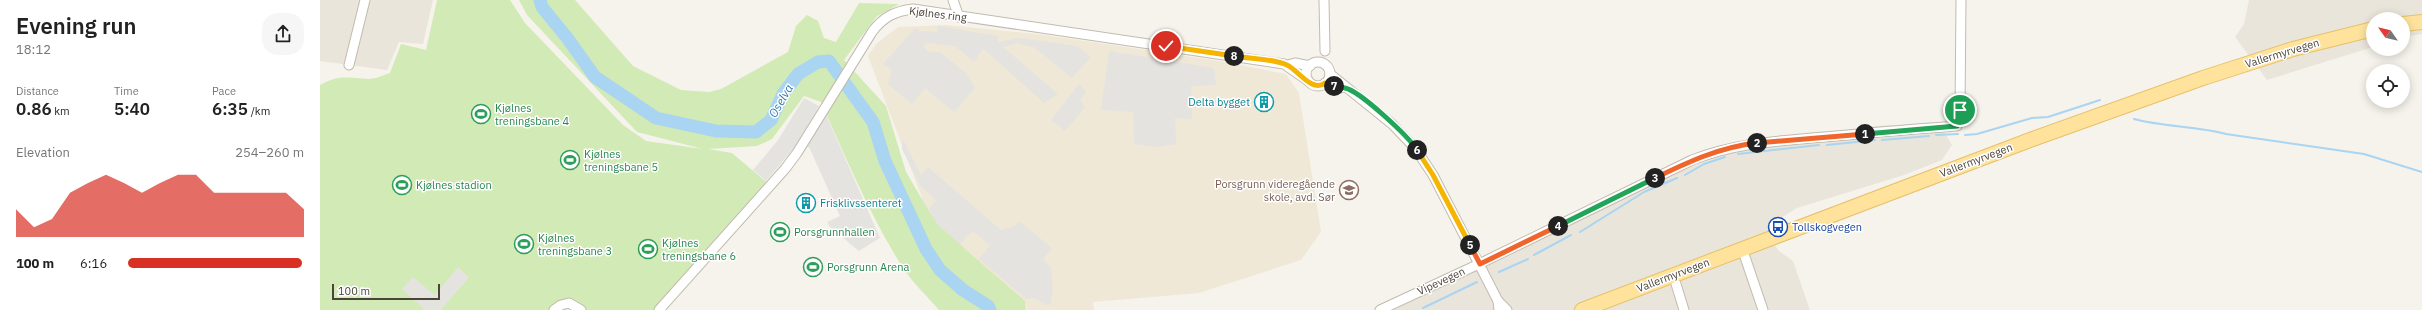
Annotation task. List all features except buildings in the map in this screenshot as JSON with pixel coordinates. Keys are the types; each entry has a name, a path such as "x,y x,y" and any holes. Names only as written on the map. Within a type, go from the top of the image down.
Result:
{"main road":[{"path":"2410,23 2422,22"},
{"name":"Vallermyrvegen","path":"1580,309 2030,140 2203,78 2293,48 2366,31"}],"street":[{"path":"349,65 365,0"},
{"path":"953,0 959,17"},
{"path":"1324,0 1325,51"},
{"name":"Vipevegen","path":"1380,310 1480,264 1692,160 1730,147 1782,140 1957,126 1960,110 1961,0"},
{"name":"Kjølnes ring","path":"659,310 785,169 840,86 872,32 884,19 893,14 913,9 1288,65 1295,63 1310,66"},
{"path":"1330,74 1325,83 1318,86 1307,80 1306,74 1310,66 1322,63 1329,69 1330,74 1344,84 1344,87 1361,98 1387,119 1415,148 1433,175 1480,264 1498,306 1507,310"},
{"name":"Kjølnes ring","path":"1288,65 1307,80"},
{"path":"1325,83 1340,88 1344,87"},
{"path":"1744,256 1763,310"},
{"path":"1676,284 1684,310"},
{"path":"554,310 561,305 569,303 581,310"}],"shaded area":[{"path":"320,0 433,0 423,44 399,42 387,70 320,61"},
{"path":"2249,0 2422,0 2422,34 2410,36 2410,12 2366,12 2366,49 2267,80 2235,37 2244,24"},
{"path":"947,25 1045,35 1219,61 1286,74 1299,93 1321,232 1301,260 1199,293 1093,302 1094,310 1027,310 1026,304 932,224 868,56 876,44 898,27"},
{"path":"938,26 998,36 998,42 1020,38 1077,46 1091,57 1072,78 1035,48 1018,43 1003,47 1058,94 1044,103 986,51 982,50 974,62 955,46 926,43 924,48 929,52 940,52 966,73 975,88 954,112 925,88 912,104 888,84 892,70 883,64 915,28 920,31 937,32"},
{"path":"1109,51 1214,68 1216,85 1191,86 1192,119 1175,118 1176,144 1157,147 1134,144 1133,112 1101,110"},
{"path":"1079,84 1086,92 1080,100 1085,107 1065,131 1051,120"},
{"path":"804,98 819,106 794,148 766,181 753,170 778,140"},
{"path":"824,110 880,238 859,251 830,227 827,222 840,216 810,149 804,142"},
{"path":"1939,123 1952,145 1942,160 1904,175 1797,208 1776,221 1770,234 1771,240 1779,251 1793,261 1810,310 1393,310 1427,289 1730,146 1876,126"},
{"path":"904,141 921,175 928,167 1001,230 1015,226 1019,221 1052,248 1043,259 1051,268 1053,290 1051,304 1046,305 1035,298 1026,299 979,259 990,245 974,232 970,233 960,244 937,224 929,209 936,200 921,187 902,149 902,142"},
{"path":"458,267 469,277 440,310 425,310 402,289 413,277 435,295"}],"green space":[{"path":"437,0 510,0 525,23 623,125 646,141 703,149 637,132 527,15 519,0 575,0 633,66 681,90 709,92 721,89 788,52 796,26 807,15 818,21 824,38 836,42 859,3 899,4 876,17 844,60 886,106 906,172 932,216 965,249 1025,301 1026,310 939,310 907,274 891,248 859,186 821,102 804,96 772,139 757,146 708,149 732,153 770,185 659,310 581,310 561,305 554,310 440,310 469,277 425,310 320,310 320,85 333,79 371,79 390,73 401,44 426,50"}],"waterway":[{"name":"Oselva","path":"540,0 542,7 568,39 595,77 656,118 716,131 756,132 771,120 783,94 798,74 818,62 829,61 873,122 885,161 926,249 940,270 963,290 988,306 990,310"},
{"path":"1965,135 1977,134 2032,118 2048,117 2100,100"},
{"path":"2134,119 2157,124 2203,129 2226,134 2364,154 2422,172"},
{"path":"1936,135 1958,134"},
{"path":"1882,140 1929,136"},
{"path":"1827,145 1875,140"},
{"path":"1738,154 1819,145"},
{"path":"1685,175 1704,164 1725,157"},
{"path":"1580,232 1644,192 1677,178"},
{"path":"1534,255 1571,235"},
{"path":"1499,272 1528,259"},
{"path":"1423,308 1477,282"}],"place":[{"name":"Delta bygget","path":"1264,102"},
{"name":"Kjølnes treningsbane 4","path":"481,114"},
{"name":"Kjølnes treningsbane 5","path":"570,160"},
{"name":"Kjølnes stadion","path":"402,185"},
{"name":"Porsgrunn videregående skole, avd. Sør","path":"1349,190"},
{"name":"Frisklivssenteret","path":"806,203"},
{"name":"Tollskogvegen","path":"1778,227"},
{"name":"Porsgrunnhallen","path":"780,232"},
{"name":"Kjølnes treningsbane 3","path":"524,244"},
{"name":"Kjølnes treningsbane 6","path":"648,249"},
{"name":"Porsgrunn Arena","path":"813,267"}],"route":[{"path":"1166,46 1288,65 1301,74 1309,83 1318,86 1325,83 1340,88 1344,87 1361,98 1392,124 1415,148 1433,175 1480,264 1704,155 1730,147 1782,140 1957,126 1960,110"}]}
